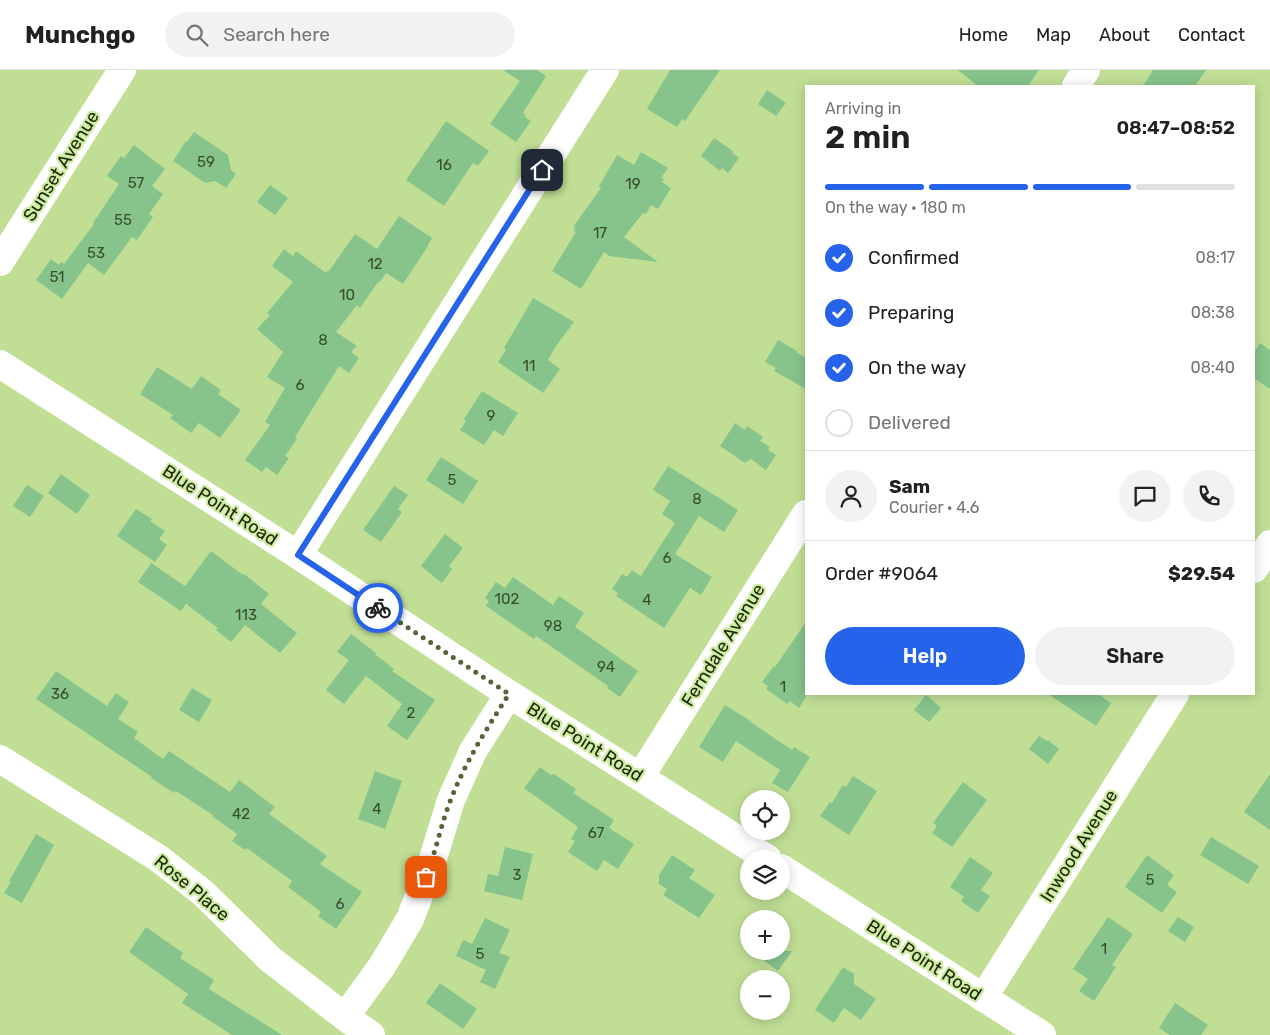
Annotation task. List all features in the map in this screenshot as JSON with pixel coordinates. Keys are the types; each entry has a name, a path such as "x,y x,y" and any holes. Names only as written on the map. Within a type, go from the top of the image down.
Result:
{"street":[{"name":"Sunset Avenue","path":"0,262 122,70"},
{"path":"298,555 605,70"},
{"path":"1077,85 1086,70"},
{"name":"Blue Point Road","path":"0,364 298,555 509,694 754,850"},
{"name":"Ferndale Avenue","path":"640,776 805,516"},
{"path":"1255,567 1270,544"},
{"path":"345,1017 382,966 410,919 432,862 450,800 473,751 509,694"},
{"name":"Inwood Avenue","path":"983,998 1174,695"},
{"name":"Rose Place","path":"0,759 158,858 203,893 270,958 371,1035"},
{"name":"Blue Point Road","path":"790,874 1042,1035"}],"building":[{"path":"503,70 537,70 546,76 523,113 531,121 516,142 490,124 520,81"},
{"path":"670,70 720,70 685,121 682,119 677,127 647,109"},
{"path":"958,70 1039,70 1029,85 977,85"},
{"path":"1153,70 1206,70 1196,85 1144,85"},
{"path":"767,90 786,103 776,116 758,104"},
{"path":"446,121 489,151 478,166 473,163 444,206 406,180"},
{"path":"194,132 228,155 231,170 236,174 226,188 215,181 205,183 173,161"},
{"path":"714,138 733,151 732,153 739,158 728,173 722,168 720,171 701,156"},
{"path":"134,145 165,169 152,186 163,194 149,214 153,217 137,240 132,237 104,275 88,263 62,299 36,280 51,259 59,265 61,262 64,264 94,224 119,184 107,176 121,156 124,158"},
{"path":"641,152 668,168 661,178 664,179 662,182 671,188 658,209 651,205 646,214 643,213 624,237 658,262 609,256 604,252 581,289 552,271 576,232 573,227 601,188 599,186 617,155 634,165"},
{"path":"270,185 288,198 275,215 257,202"},
{"path":"399,216 432,238 428,246 403,284 386,273 360,308 357,305 336,332 357,346 351,352 359,358 349,373 339,366 295,437 297,439 285,456 289,458 277,475 266,467 262,472 245,460 270,425 265,422 285,388 267,377 283,352 257,329 270,315 267,313 293,282 272,266 284,249 293,256 296,251 326,273 355,234 377,249"},
{"path":"533,298 574,322 548,360 560,369 543,393 498,362"},
{"path":"778,340 797,351 805,357 805,388 774,371 776,368 765,362"},
{"path":"1260,343 1270,350 1270,389 1255,379 1255,351"},
{"path":"157,367 192,389 201,376 221,390 218,394 241,410 220,438 199,423 191,433 170,418 173,415 140,394"},
{"path":"482,391 518,413 503,436 494,430 484,445 460,430 466,421 464,419"},
{"path":"735,423 745,430 747,426 763,437 760,441 770,447 768,450 776,455 766,470 751,459 745,463 720,446"},
{"path":"441,457 478,481 463,504 426,480"},
{"path":"668,466 738,510 724,532 699,516 675,554 712,577 701,595 690,588 664,628 616,596 618,593 612,589 622,574 627,577 632,570 641,576 675,523 662,514 670,501 653,490"},
{"path":"61,474 90,495 77,514 48,493"},
{"path":"27,485 44,496 30,517 13,506"},
{"path":"394,486 408,495 398,509 402,512 381,542 363,530"},
{"path":"136,509 152,519 150,521 165,531 159,539 167,545 155,562 117,536"},
{"path":"445,534 463,548 449,566 452,569 442,583 421,566"},
{"path":"211,551 269,594 261,604 297,633 280,653 245,625 231,642 216,630 218,628 186,604 181,611 138,582 151,563 185,586"},
{"path":"513,577 553,605 559,596 584,613 575,627 638,671 620,697 607,688 608,686 536,636 534,639 486,606 489,601 485,598 496,582 505,588"},
{"path":"805,623 806,697 799,708 790,701 787,704 766,689 768,686 762,682 775,667"},
{"path":"351,634 394,669 392,671 435,700 407,740 387,726 402,704 366,676 344,704 326,690 349,660 337,652"},
{"path":"56,671 107,706 116,693 129,702 118,719 138,732 134,738 163,759 169,751 230,792 239,780 275,807 269,814 327,856 320,864 362,892 336,929 318,916 321,912 288,887 292,881 247,848 245,850 232,841 237,834 213,815 176,791 174,793 151,778 36,699"},
{"path":"192,688 212,700 199,722 179,710"},
{"path":"926,695 941,708 929,722 914,710"},
{"path":"1050,695 1099,695 1111,703 1096,726"},
{"path":"725,705 792,750 794,747 810,757 789,790 784,790 772,783 780,770 736,741 723,762 699,747"},
{"path":"1039,736 1048,740 1059,749 1048,764 1029,749"},
{"path":"540,767 576,789 573,793 614,820 609,828 634,844 618,869 604,860 597,871 568,852 575,841 571,839 578,827 524,788"},
{"path":"375,771 402,781 385,829 358,819"},
{"path":"1270,774 1270,830 1244,812"},
{"path":"853,776 877,791 849,835 820,816 830,802 832,803 843,785 846,787"},
{"path":"963,782 987,800 952,847 932,833 937,826 933,823"},
{"path":"36,834 54,845 22,903 4,893"},
{"path":"1211,837 1259,866 1248,884 1200,855"},
{"path":"505,847 533,854 522,900 484,891 488,874 498,876"},
{"path":"672,855 695,870 689,878 715,895 699,918 663,895 667,889 659,884 659,875"},
{"path":"1147,855 1174,875 1167,885 1177,892 1162,913 1125,887"},
{"path":"970,857 993,873 981,890 990,896 978,913 961,901 964,897 950,887"},
{"path":"1108,917 1133,934 1112,965 1116,967 1094,1001 1079,991 1088,979 1073,969"},
{"path":"1178,917 1194,927 1185,942 1168,931"},
{"path":"485,918 510,930 499,953 510,957 495,989 480,982 486,970 456,956 463,940 472,944"},
{"path":"146,927 183,953 180,958 214,980 209,989 282,1035 232,1035 182,1003 188,994 129,952"},
{"path":"763,960 786,960 779,970"},
{"path":"843,967 854,974 854,984 876,999 861,1020 844,1008 834,1023 815,1010"},
{"path":"440,983 477,1009 463,1029 426,1003"},
{"path":"1175,1003 1208,1025 1201,1035 1170,1035 1159,1028"}],"way so far":[{"path":"378,608 509,694 473,751 450,800 426,877"}],"route":[{"path":"378,608 298,555 542,170"}]}
